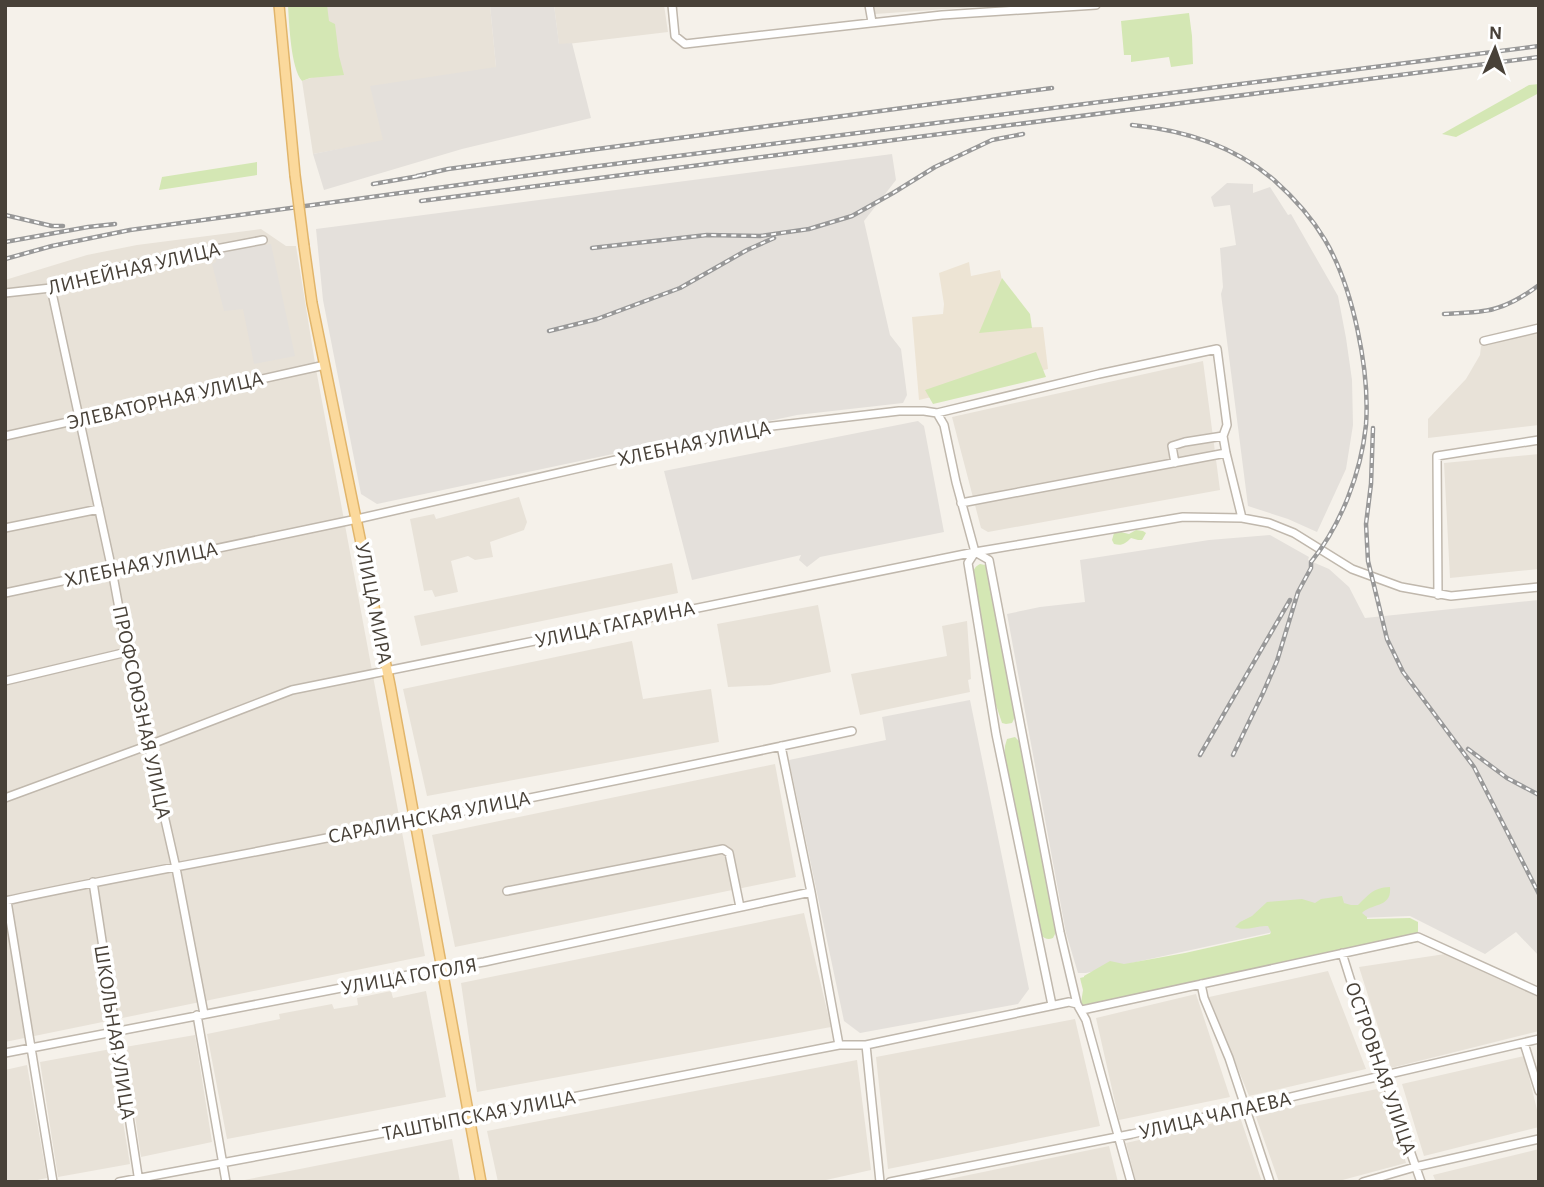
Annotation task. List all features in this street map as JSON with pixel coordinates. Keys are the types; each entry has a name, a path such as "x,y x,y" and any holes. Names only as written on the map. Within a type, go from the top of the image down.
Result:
{"main road":[{"path":"272,5 280,23"},
{"path":"280,5 280,23"},
{"name":"УЛИЦА МИРА","path":"280,23 295,175 312,303 387,670 481,1182"}],"street":[{"path":"671,5 675,36 685,44 872,22 1096,5"},
{"path":"869,5 872,22"},
{"name":"ЛИНЕЙНАЯ УЛИЦА","path":"5,293 51,288 105,270 263,240"},
{"name":"ПРОФСОЮЗНАЯ УЛИЦА","path":"51,288 127,652 176,868 226,1182"},
{"path":"1484,341 1539,328"},
{"name":"ХЛЕБНАЯ УЛИЦА","path":"5,593 357,519 755,428 899,411 937,413 1217,349 1227,425 1223,436 1242,517"},
{"name":"ЭЛЕВАТОРНАЯ УЛИЦА","path":"5,436 325,365"},
{"path":"937,413 944,425 975,552 989,560 1060,932 1079,1007 1086,1020 1131,1182"},
{"path":"1175,463 1172,446 1223,436"},
{"path":"1438,595 1437,456 1539,440"},
{"path":"961,503 1226,453"},
{"path":"5,528 99,509"},
{"name":"УЛИЦА ГАГАРИНА","path":"5,798 292,690 975,552 1183,517 1242,517 1269,523 1294,533 1352,569 1401,587 1438,595 1539,587"},
{"path":"975,552 968,563 996,734 1052,1005"},
{"path":"5,681 127,652"},
{"name":"САРАЛИНСКАЯ УЛИЦА","path":"6,901 852,731"},
{"path":"781,746 839,1045"},
{"path":"507,891 723,849 729,853 740,906"},
{"name":"ШКОЛЬНАЯ УЛИЦА","path":"93,882 138,1180"},
{"name":"УЛИЦА ГОГОЛЯ","path":"5,1053 484,962 811,892"},
{"path":"6,901 52,1182"},
{"name":"ТАШТЫПСКАЯ УЛИЦА","path":"119,1182 839,1045 866,1045 1052,1005 1069,1002 1079,1007 1201,984 1418,937 1539,992"},
{"name":"ОСТРОВНАЯ УЛИЦА","path":"1342,953 1421,1182"},
{"path":"1201,984 1270,1182"},
{"name":"УЛИЦА ЧАПАЕВА","path":"890,1182 1118,1137 1539,1039"},
{"path":"1524,1043 1539,1091"},
{"path":"866,1045 880,1182"},
{"path":"1363,1182 1415,1167 1539,1139"}],"shaded area":[{"path":"326,5 490,5 496,67 383,141 313,154 302,81 334,70"},
{"path":"490,5 554,5 559,44 572,43 591,118 462,149 324,190 313,154 383,140 370,86 496,67"},
{"path":"554,5 664,5 668,32 559,45"},
{"path":"873,5 1003,5 875,14"},
{"path":"892,154 896,180 864,221 890,335 901,349 907,395 903,403 797,415 377,504 361,494 323,300 316,229"},
{"path":"1227,183 1253,184 1253,193 1270,187 1288,215 1291,214 1338,296 1352,380 1353,425 1346,469 1317,532 1248,506 1221,294 1223,287 1220,248 1236,245 1230,205 1214,207 1211,197"},
{"path":"261,229 286,246 296,246 316,369 425,956 5,1042 5,280 87,255 137,245"},
{"path":"271,244 295,356 254,364 243,309 224,311 212,264 216,262 214,251"},
{"path":"969,262 971,276 1000,270 1011,328 1043,327 1048,369 919,400 912,317 943,314 939,273"},
{"path":"1539,332 1539,425 1428,438 1428,419 1466,379 1480,355 1481,346"},
{"path":"1203,361 1220,490 988,532 981,528 952,417"},
{"path":"918,421 924,426 944,532 820,557 807,567 799,560 801,555 692,580 664,471"},
{"path":"1539,454 1539,569 1450,578 1444,463"},
{"path":"519,497 527,522 524,530 490,542 493,557 475,560 468,556 451,561 458,592 435,597 432,590 424,591 410,519 434,514 436,519"},
{"path":"1270,535 1309,557 1308,560 1329,569 1349,587 1365,618 1539,600 1539,956 1516,932 1485,954 1410,916 1333,919 1078,973 1066,933 1007,614 1085,602 1080,560 1209,540"},
{"path":"672,563 678,593 421,646 414,616"},
{"path":"818,605 831,672 770,685 728,687 717,624"},
{"path":"967,621 970,692 860,715 851,674 947,656 942,626"},
{"path":"632,641 643,699 711,689 719,742 427,796 403,689"},
{"path":"970,700 1029,989 1018,1004 860,1033 844,1021 789,760 886,740 882,717"},
{"path":"775,764 796,877 455,947 432,835"},
{"path":"804,913 831,1027 477,1092 461,983"},
{"path":"1445,954 1539,997 1539,1031 1391,1068 1359,967"},
{"path":"1328,971 1366,1069 1249,1096 1209,997"},
{"path":"391,991 393,998 426,991 446,1097 227,1139 207,1034 280,1019 279,1014 332,1004 334,1009 358,1005 357,998"},
{"path":"1196,994 1230,1097 1119,1120 1096,1018"},
{"path":"1075,1019 1100,1126 888,1169 876,1057"},
{"path":"195,1035 212,1142 141,1157 125,1047"},
{"path":"111,1049 130,1164 58,1177 40,1062"},
{"path":"1524,1056 1539,1127 1424,1156 1402,1084"},
{"path":"857,1060 871,1170 817,1182 498,1182 487,1131"},
{"path":"27,1065 47,1178 28,1182 5,1182 5,1070"},
{"path":"1382,1088 1406,1163 1335,1182 1279,1182 1255,1114"},
{"path":"1240,1117 1262,1182 1136,1182 1126,1143"},
{"path":"452,1139 460,1182 234,1182"},
{"path":"1109,1146 1118,1182 935,1182"},
{"path":"1539,1149 1539,1182 1436,1182 1433,1175"}],"green space":[{"path":"288,5 327,5 329,21 335,24 344,75 302,81 295,67"},
{"path":"1189,13 1193,64 1171,67 1169,57 1131,62 1131,55 1124,55 1121,21"},
{"path":"1539,84 1539,93 1456,137 1442,134 1529,85"},
{"path":"257,162 257,175 159,190 162,177"},
{"path":"1002,278 1030,314 1032,328 979,333"},
{"path":"1036,352 1046,377 933,404 925,390"},
{"path":"1136,530 1146,533 1142,540 1131,538 1123,544 1114,544 1114,533 1129,534"},
{"path":"980,564 985,565 989,573 1015,717 1012,723 1002,723 991,690 974,575 975,568"},
{"path":"1015,737 1021,747 1056,932 1050,939 1041,935 1004,759 1007,739"},
{"path":"1390,887 1390,894 1385,902 1362,913 1367,919 1410,918 1418,922 1418,942 1088,1011 1081,1003 1083,990 1080,978 1110,961 1124,964 1270,934 1268,926 1244,929 1235,927 1267,902 1302,899 1315,903 1321,899 1342,896 1344,903 1358,905 1375,890"}],"railway":[{"path":"5,259 130,230 591,167 1539,46"},
{"path":"421,201 1539,57"},
{"path":"417,176 448,169 1052,88"},
{"path":"1132,125 1170,131 1208,142 1242,158 1274,180 1302,208 1325,240 1344,281 1358,330 1367,403 1360,461 1348,498 1332,532 1311,562 1311,568 1298,592 1277,661 1233,755"},
{"path":"592,248 707,235 760,236 809,229 852,216 935,167 992,140 1023,134"},
{"path":"373,184 425,175"},
{"path":"5,215 63,226"},
{"path":"5,242 115,224"},
{"path":"549,331 597,319 680,288 774,238"},
{"path":"1444,314 1498,308 1539,285"},
{"path":"1373,428 1366,524 1368,561 1387,639 1403,672 1474,767 1539,894"},
{"path":"1200,755 1290,600"},
{"path":"1468,749 1507,778 1539,795"}]}
